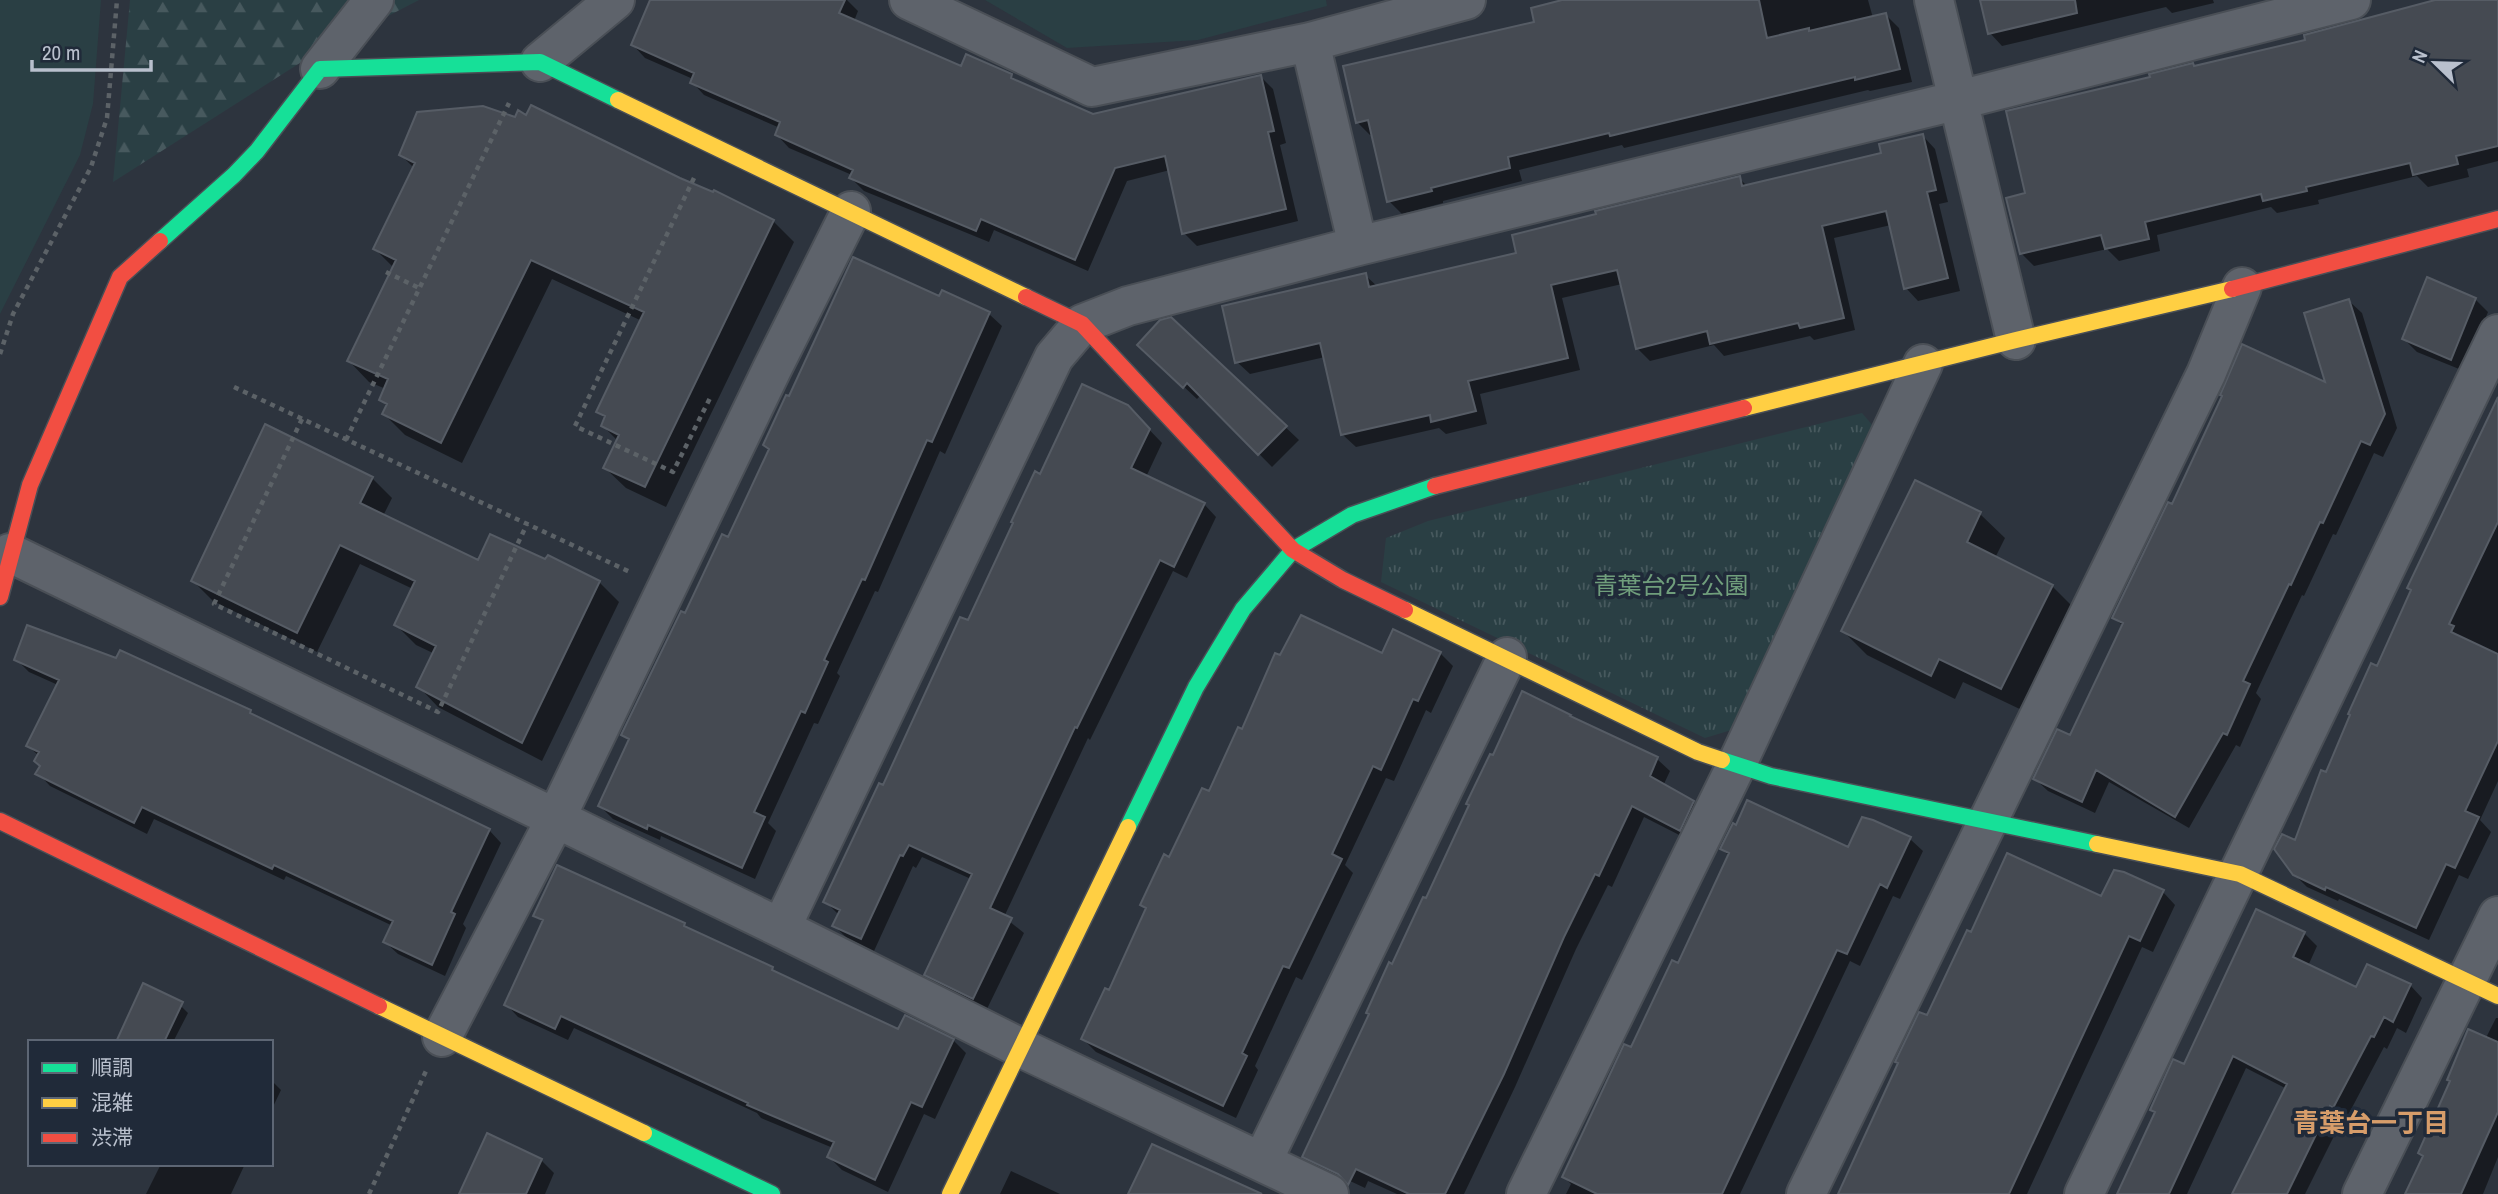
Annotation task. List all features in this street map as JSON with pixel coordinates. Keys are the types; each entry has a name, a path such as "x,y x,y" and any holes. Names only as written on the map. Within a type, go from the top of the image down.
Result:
{"street":[{"path":"0,597 30,485 120,277 257,151 374,0"},
{"path":"540,61 615,0"},
{"path":"909,0 1092,87 1310,42 1466,0"},
{"path":"1934,0 2016,340"},
{"path":"781,928 1054,357 1083,324 1128,306 1358,246 1959,100 2351,0"},
{"path":"1310,42 1358,246"},
{"path":"320,69 540,61 1083,324 1293,550 1343,580 1507,657 1698,752 1771,776 2239,874 2482,988"},
{"path":"442,1037 555,820 851,211"},
{"path":"950,1194 1196,687 1243,609 1293,550 1352,515 1423,489 2016,340 2242,287 2498,219"},
{"path":"1806,1194 2206,374 2242,287"},
{"path":"2084,1194 2498,334"},
{"path":"1526,1194 1736,766 1923,364"},
{"path":"10,553 781,928 1021,1048 1329,1194"},
{"path":"1262,1162 1507,657"},
{"path":"0,821 442,1037 772,1194"},
{"path":"2362,1194 2482,988 2498,915"}],"path":[{"path":"0,354 13,314 91,167 107,118 117,0"},
{"path":"346,440 510,101"},
{"path":"684,170 696,176 575,426 673,472 716,387"},
{"path":"386,272 419,288"},
{"path":"234,387 666,589"},
{"path":"302,419 214,604 438,712 527,524"},
{"path":"369,1194 442,1037"}],"green space":[{"path":"0,0 101,0 93,104 80,155 0,314"},
{"path":"130,0 419,0 311,56 113,182"},
{"path":"985,0 1326,0 1327,6 1198,40 1067,48"},
{"name":"青葉台2号公園","path":"1862,413 1880,434 1738,728 1705,738 1381,582 1386,538 1428,521"}],"building":[{"path":"650,0 845,0 839,13 961,66 966,54 1012,74 1011,78 1093,114 1261,75 1274,131 1268,132 1286,209 1182,234 1165,156 1115,168 1075,260 981,219 976,231 849,178 853,170 775,135 780,122 690,83 694,73 631,45"},
{"path":"1562,0 1759,0 1767,38 1886,13 1900,69 1508,157 1510,168 1387,202 1368,120 1356,123 1343,66 1534,22 1531,8"},
{"path":"1980,0 2075,0 2077,13 1988,34"},
{"path":"2435,0 2498,0 2498,146 2456,156 2458,164 2413,175 2410,163 2306,187 2307,191 2263,201 2261,194 2145,222 2149,239 2105,249 2101,235 2020,254 2006,198 2025,193 2006,111 2150,77 2149,74 2193,63 2194,66 2305,40 2304,35"},
{"path":"531,105 680,178 713,192 714,190 774,220 645,487 603,468 619,435 601,426 605,416 596,412 644,312 531,260 441,443 382,414 387,404 379,400 388,379 347,361 396,260 373,249 415,163 399,155 417,112 483,106 515,117 518,110 526,115"},
{"path":"1923,134 1936,190 1927,192 1948,278 1904,289 1886,211 1822,226 1844,318 1800,328 1798,323 1710,344 1707,331 1636,349 1617,270 1551,285 1568,358 1468,381 1476,411 1431,422 1430,415 1341,435 1320,343 1235,363 1222,306 1366,273 1369,287 1516,253 1512,235 1596,214 1595,211 1740,176 1742,186 1881,153 1879,144"},
{"path":"853,257 939,296 942,290 990,312 932,442 927,440 865,580 862,579 824,660 828,662 805,713 801,711 754,812 765,817 742,868 648,825 647,829 598,806 629,739 621,735 681,611 685,613 722,534 728,537 769,449 763,445 786,395 789,396"},
{"path":"2427,277 2476,298 2451,360 2402,339"},
{"path":"2349,299 2385,414 2370,445 2361,441 2243,681 2250,684 2227,735 2223,733 2175,817 2096,770 2082,802 2033,779 2057,729 2070,735 2123,623 2112,618 2168,502 2172,504 2222,396 2220,395 2242,344 2325,382 2304,313"},
{"path":"1171,317 1287,426 1258,455 1187,383 1183,388 1137,345 1160,320"},
{"path":"1082,384 1128,405 1150,429 1131,468 1205,503 1174,567 1160,560 1077,728 1075,727 990,908 1012,918 973,999 924,975 972,874 909,845 903,856 900,855 861,939 832,926 840,910 823,902 879,783 883,785 960,617 968,620 1035,471 1040,474"},
{"path":"2498,397 2498,522 2449,624 2454,626 2451,632 2498,654 2498,741 2465,811 2479,817 2455,868 2446,864 2416,928 2293,875 2274,849 2282,834 2295,840 2321,770 2326,772 2371,663 2377,666 2411,590 2407,588"},
{"path":"265,424 373,477 360,503 478,560 490,534 545,559 548,555 600,581 522,743 416,687 436,646 394,625 415,581 340,545 297,633 191,581"},
{"path":"1915,480 1981,512 1967,542 2053,585 2001,689 1939,659 1931,676 1841,631"},
{"path":"1301,615 1382,653 1393,629 1441,652 1418,701 1413,699 1381,770 1373,766 1332,854 1342,859 1289,968 1283,966 1242,1053 1247,1056 1223,1106 1081,1039 1105,988 1109,990 1146,908 1140,905 1164,854 1169,857 1202,788 1209,791 1238,727 1242,729 1275,653 1280,655"},
{"path":"27,625 116,658 120,650 251,710 250,713 490,829 451,912 455,914 432,965 383,942 393,921 274,865 272,869 142,807 134,823 35,774 40,766 34,761 39,752 26,746 59,680 14,660"},
{"path":"1522,691 1658,757 1650,776 1694,801 1680,831 1632,806 1599,876 1595,874 1564,937 1504,1074 1445,1194 1409,1194 1356,1169 1348,1185 1338,1174 1302,1157 1369,1014 1366,1013 1389,962 1392,964 1423,897 1426,898 1469,805 1466,804 1490,754 1493,755"},
{"path":"1747,800 1848,847 1862,817 1911,837 1887,888 1880,884 1847,954 1837,950 1722,1194 1597,1194 1562,1177 1624,1044 1631,1047 1672,960 1678,963 1729,853 1720,849 1733,823 1736,825"},
{"path":"2007,853 2101,896 2114,870 2164,890 2140,941 2129,936 2009,1194 1838,1194 1919,1012 1927,1015 1967,930 1971,932"},
{"path":"557,865 685,923 684,926 773,967 772,970 898,1029 905,1015 954,1039 922,1107 911,1102 875,1180 827,1157 834,1142 747,1105 748,1103 561,1016 555,1029 504,1005 543,920 533,916"},
{"path":"2256,909 2305,932 2293,957 2356,987 2367,964 2411,984 2393,1022 2384,1017 2374,1037 2371,1036 2333,1108 2330,1106 2287,1194 2232,1194 2287,1084 2233,1056 2169,1194 2117,1194 2155,1112 2150,1110 2173,1059 2184,1064"},
{"path":"143,983 183,1002 165,1040 117,1040"},
{"path":"2468,1029 2498,1042 2498,1112 2461,1194 2405,1194 2423,1156 2418,1153 2450,1081 2447,1080"},
{"path":"487,1133 542,1159 526,1194 459,1194"},
{"path":"1152,1144 1262,1194 1128,1194"}],"traffic: fast":[{"path":"160,241 257,151 320,69 540,62 618,100"},
{"path":"1128,827 1196,687 1243,609 1293,550 1352,515 1435,486"},
{"path":"1722,760 1771,776 2097,844"},
{"path":"644,1133 772,1194"}],"traffic: slow":[{"path":"618,100 1026,297"},
{"path":"1744,408 2232,289"},
{"path":"1405,610 1698,752 1722,760"},
{"path":"950,1194 1128,827"},
{"path":"2097,844 2240,874 2498,996"},
{"path":"379,1006 644,1133"}],"traffic: jam":[{"path":"2232,289 2498,219"},
{"path":"0,597 30,485 120,277 160,241"},
{"path":"1026,297 1082,324 1293,550 1343,580 1405,610"},
{"path":"1435,486 1744,408"},
{"path":"0,821 379,1006"}],"district":[{"name":"青葉台一丁目","path":"2371,1123"}]}
